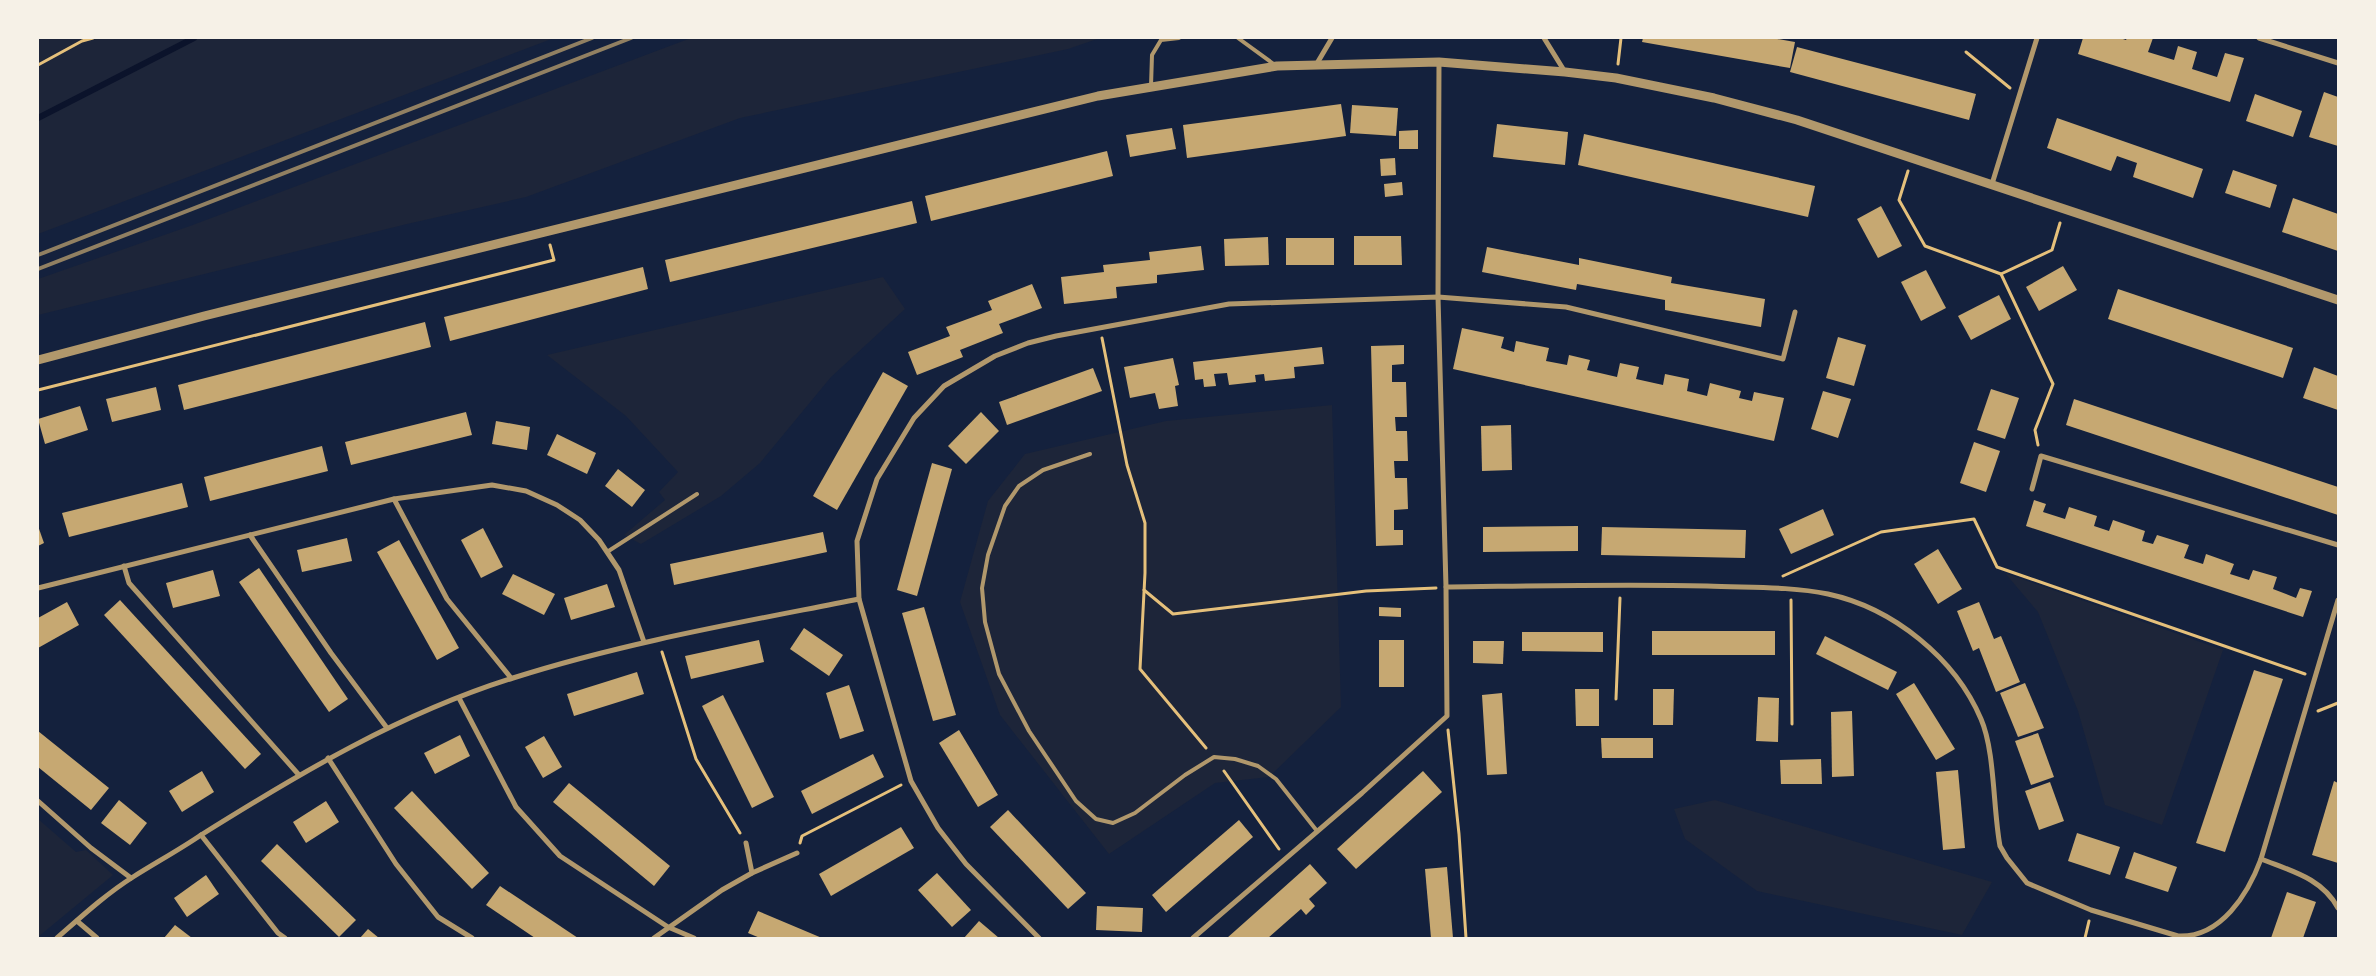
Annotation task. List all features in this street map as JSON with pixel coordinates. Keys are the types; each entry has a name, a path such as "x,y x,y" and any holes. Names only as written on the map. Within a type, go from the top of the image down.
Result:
{"street":[{"path":"1316,66 1332,38"},
{"path":"1544,38 1565,72"},
{"path":"1992,184 2037,38"},
{"path":"2259,38 2338,63"},
{"path":"1195,936 1447,716 1446,587 1438,297 1439,62"},
{"path":"38,360 195,318 1098,96 1277,66 1439,62 1616,78 1714,98 1788,118 1912,158 2338,300"},
{"path":"1039,938 966,864 938,828 911,781 859,598 857,541 877,479 914,418 944,386 995,356 1028,344 1100,328 1230,304 1438,297 1566,307 1783,359 1795,312"},
{"path":"2032,489 2041,456 2338,545"},
{"path":"38,588 394,499 438,491 492,485 526,491 557,505 580,520 607,552 619,570 644,642"},
{"path":"394,499 446,598 511,678"},
{"path":"250,535 331,653 387,728"},
{"path":"124,566 129,583 300,775"},
{"path":"1446,587 1620,584 1791,589 1829,594 1886,617 1912,632 1949,668 1963,687 1981,720 1988,746 1995,817 2000,846 2007,858 2027,882 2091,910 2178,936 2188,936 2214,926 2231,912 2252,885 2338,600"},
{"path":"57,938 131,878 328,758 387,728 511,678 644,642 859,598"},
{"path":"459,698 516,807 560,856 668,927 694,938"},
{"path":"328,758 396,864 438,917 472,938"},
{"path":"38,800 91,848 131,878"},
{"path":"201,836 278,933 286,938"},
{"path":"746,843 752,874"},
{"path":"654,938 722,890 797,853"},
{"path":"2261,859 2314,880 2330,895 2338,908"},
{"path":"77,921 97,938"},
{"path":"1195,936 1203,938"}],"lane":[{"path":"1151,86 1152,55 1161,40 1179,38"},
{"path":"1238,38 1277,66"},
{"path":"1090,454 1043,470 1019,486 1005,506 988,555 982,588 986,622 999,674 1029,732 1076,802 1096,819 1114,823 1135,812 1185,775 1214,757 1235,759 1258,766 1276,779 1317,831"},
{"path":"607,552 697,494"}],"path":[{"path":"38,65 82,41 93,38"},
{"path":"1616,78 1621,38"},
{"path":"1966,52 2004,86 2020,92"},
{"path":"1912,158 1899,200 1925,246 2001,274 2053,384 2035,430 2041,456"},
{"path":"2001,274 2052,250 2065,208"},
{"path":"38,390 554,260 546,232"},
{"path":"1100,328 1127,465 1145,523 1140,668 1214,757 1286,858"},
{"path":"1779,578 1882,532 1974,520 1997,567 2315,677"},
{"path":"1616,700 1620,584"},
{"path":"1144,590 1174,614 1366,592 1446,587"},
{"path":"1791,589 1792,724"},
{"path":"658,639 696,759 746,843"},
{"path":"2303,716 2338,703"},
{"path":"1447,716 1459,834 1466,938"},
{"path":"797,853 802,836 911,781"},
{"path":"2085,938 2091,910"}],"shaded area":[{"path":"38,38 554,38 38,234"},
{"path":"691,38 1100,38 1068,49 740,118 526,197 407,224 38,315 38,279 190,226"},
{"path":"883,277 905,309 831,377 760,463 721,496 641,544 624,535 665,500 659,492 678,472 626,416 547,355"},
{"path":"1332,405 1341,707 1269,777 1215,783 1109,854 1000,715 960,602 988,501 1025,454 1166,421"},
{"path":"2005,573 2223,650 2162,825 2105,805 2078,711 2038,612"},
{"path":"1715,800 1992,882 1962,935 1757,891 1685,839 1674,809"},
{"path":"38,819 76,852 86,850 113,875 38,937"}],"building":[{"path":"1643,38 1772,38 1795,42 1790,68 1642,42"},
{"path":"2083,38 2120,38 2126,40 2127,38 2153,38 2148,52 2174,60 2178,46 2197,52 2192,69 2217,77 2225,53 2244,58 2230,102 2078,54"},
{"path":"1797,47 1976,94 1969,120 1790,72"},
{"path":"2324,92 2338,97 2338,146 2309,137"},
{"path":"2255,94 2302,111 2293,137 2246,121"},
{"path":"1341,104 1346,136 1187,158 1183,125"},
{"path":"1352,105 1398,108 1396,136 1350,133"},
{"path":"2057,118 2203,169 2193,198 2133,177 2137,163 2117,156 2111,171 2047,148"},
{"path":"1497,124 1568,132 1565,165 1493,157"},
{"path":"1172,128 1176,149 1130,157 1126,135"},
{"path":"1418,130 1418,149 1399,149 1399,131"},
{"path":"1584,134 1815,186 1808,217 1578,165"},
{"path":"1107,151 1113,176 931,221 925,196"},
{"path":"1395,158 1396,175 1381,176 1380,159"},
{"path":"2233,170 2277,185 2270,208 2225,193"},
{"path":"1402,182 1403,195 1385,197 1384,184"},
{"path":"2293,198 2338,214 2338,251 2282,232"},
{"path":"912,201 917,223 670,282 665,260"},
{"path":"1881,206 1902,246 1878,258 1857,219"},
{"path":"1354,236 1401,236 1402,265 1354,265"},
{"path":"1268,237 1269,265 1225,266 1224,239"},
{"path":"1286,238 1334,238 1334,265 1286,265"},
{"path":"1201,246 1204,270 1157,275 1157,283 1116,287 1117,298 1064,304 1061,277 1104,272 1103,265 1150,260 1149,252"},
{"path":"1487,247 1579,265 1579,258 1672,277 1671,283 1765,299 1761,327 1665,310 1665,300 1577,284 1576,290 1482,272"},
{"path":"2063,266 2077,290 2039,311 2026,287"},
{"path":"643,267 648,289 450,341 444,317"},
{"path":"1926,270 1946,308 1921,321 1901,282"},
{"path":"1032,284 1042,308 999,324 1003,333 960,350 963,357 917,375 908,352 950,336 946,327 992,310 988,301"},
{"path":"2118,289 2293,348 2283,378 2108,319"},
{"path":"1999,295 2011,319 1971,340 1958,316"},
{"path":"425,322 431,347 184,410 178,385"},
{"path":"1462,328 1504,337 1501,348 1514,352 1516,341 1549,348 1546,361 1567,365 1569,355 1590,360 1587,370 1617,377 1620,363 1639,367 1636,379 1663,385 1665,374 1689,379 1687,391 1707,396 1710,383 1741,391 1739,398 1752,401 1754,392 1784,398 1774,441 1453,369"},
{"path":"1838,337 1866,345 1854,386 1826,378"},
{"path":"1404,345 1404,364 1392,365 1392,382 1406,382 1407,417 1395,417 1396,431 1407,431 1408,461 1394,461 1395,478 1407,478 1408,509 1394,510 1394,530 1403,530 1403,545 1376,546 1371,346"},
{"path":"1322,347 1324,364 1294,367 1295,378 1265,381 1264,374 1255,375 1256,382 1229,385 1227,373 1214,374 1216,386 1204,387 1203,379 1195,380 1193,362"},
{"path":"1173,358 1179,385 1175,386 1178,406 1159,409 1155,393 1130,398 1124,367"},
{"path":"2314,367 2338,376 2338,410 2303,398"},
{"path":"1093,368 1102,391 1007,425 999,402"},
{"path":"883,372 908,386 837,510 813,496"},
{"path":"156,387 161,410 112,422 106,399"},
{"path":"1991,389 2019,398 2005,439 1977,430"},
{"path":"1823,391 1851,399 1838,438 1811,429"},
{"path":"2074,399 2338,487 2338,515 2066,425"},
{"path":"80,406 88,430 45,444 38,419"},
{"path":"466,412 472,435 351,465 345,442"},
{"path":"981,412 999,431 966,464 948,446"},
{"path":"496,421 530,427 527,450 492,444"},
{"path":"1511,425 1512,470 1482,471 1481,426"},
{"path":"557,434 596,453 587,474 547,455"},
{"path":"1974,442 2000,451 1986,492 1960,483"},
{"path":"322,446 328,471 210,501 204,477"},
{"path":"932,463 952,469 917,596 897,590"},
{"path":"618,469 645,490 632,507 605,486"},
{"path":"182,483 188,507 69,537 62,513"},
{"path":"2034,500 2046,504 2043,512 2065,519 2069,507 2097,516 2094,526 2109,531 2113,520 2145,531 2142,541 2153,544 2157,535 2189,545 2184,558 2203,564 2206,554 2234,564 2230,574 2249,580 2253,570 2277,577 2273,589 2296,598 2300,588 2312,591 2303,617 2026,526"},
{"path":"1823,509 1834,535 1791,554 1779,529"},
{"path":"38,526 44,543 38,546"},
{"path":"1578,526 1578,551 1483,552 1483,527"},
{"path":"1602,527 1746,530 1745,558 1601,555"},
{"path":"483,528 503,567 481,578 461,540"},
{"path":"823,532 827,552 674,585 670,564"},
{"path":"347,538 352,561 302,572 297,550"},
{"path":"399,540 459,648 437,660 377,552"},
{"path":"1938,549 1962,589 1938,604 1914,564"},
{"path":"259,568 348,699 329,712 239,582"},
{"path":"213,570 220,596 173,608 166,583"},
{"path":"513,574 555,594 544,615 502,594"},
{"path":"607,584 615,607 571,620 564,598"},
{"path":"120,600 261,754 245,769 104,615"},
{"path":"67,602 79,625 38,648 38,618"},
{"path":"1979,602 1994,639 2001,636 2020,682 1996,692 1979,648 1973,651 1957,611"},
{"path":"924,607 956,715 933,721 902,613"},
{"path":"1379,607 1401,608 1401,617 1379,616"},
{"path":"804,628 843,655 829,676 790,649"},
{"path":"1652,631 1775,631 1775,655 1652,655"},
{"path":"1522,632 1603,632 1603,652 1522,651"},
{"path":"1825,636 1897,672 1888,690 1816,654"},
{"path":"759,640 764,662 691,679 685,656"},
{"path":"1379,640 1404,640 1404,687 1379,687"},
{"path":"1473,641 1504,641 1503,664 1473,663"},
{"path":"2254,670 2283,679 2225,852 2196,843"},
{"path":"637,672 644,694 574,716 567,694"},
{"path":"1914,683 1955,749 1936,760 1896,694"},
{"path":"2025,683 2044,728 2018,737 2000,693"},
{"path":"849,685 864,731 840,739 826,693"},
{"path":"1575,689 1599,689 1599,726 1576,726"},
{"path":"1653,689 1674,689 1673,725 1653,725"},
{"path":"1502,693 1507,774 1487,775 1482,695"},
{"path":"723,695 774,797 752,808 702,706"},
{"path":"1758,697 1779,698 1778,742 1756,741"},
{"path":"1852,711 1854,776 1832,777 1831,712"},
{"path":"959,730 998,795 978,807 939,743"},
{"path":"38,731 109,788 91,810 38,767"},
{"path":"2038,733 2054,777 2031,785 2015,741"},
{"path":"460,735 470,756 435,774 424,753"},
{"path":"544,736 562,767 543,778 525,747"},
{"path":"1601,738 1653,738 1653,758 1602,758"},
{"path":"873,754 884,777 812,814 801,791"},
{"path":"1821,759 1822,784 1781,784 1780,760"},
{"path":"1958,770 1965,848 1943,850 1936,772"},
{"path":"202,771 214,792 182,812 169,791"},
{"path":"1423,771 1442,792 1356,869 1337,849"},
{"path":"2334,781 2338,783 2338,863 2312,855"},
{"path":"2050,782 2064,821 2039,830 2025,791"},
{"path":"569,783 670,866 654,886 553,802"},
{"path":"412,791 489,873 472,889 394,808"},
{"path":"119,800 147,823 130,845 101,823"},
{"path":"326,801 339,822 306,843 293,822"},
{"path":"1008,810 1086,893 1068,909 990,827"},
{"path":"1239,820 1253,837 1166,912 1152,895"},
{"path":"901,827 914,848 831,896 819,874"},
{"path":"2077,833 2120,847 2110,875 2068,861"},
{"path":"277,844 356,920 339,937 261,861"},
{"path":"2134,852 2177,867 2168,892 2125,878"},
{"path":"1310,864 1327,883 1309,899 1315,906 1306,915 1301,909 1268,938 1227,938"},
{"path":"1447,867 1453,938 1431,938 1425,869"},
{"path":"937,873 971,910 952,927 918,890"},
{"path":"206,875 219,894 187,917 174,898"},
{"path":"500,886 578,938 535,938 486,905"},
{"path":"2287,892 2316,902 2303,938 2271,938"},
{"path":"1097,906 1143,908 1142,932 1096,930"},
{"path":"758,911 822,938 760,938 748,933"},
{"path":"979,921 999,938 964,938"},
{"path":"175,925 192,938 164,938"},
{"path":"368,929 379,938 360,938"}],"waterway":[{"path":"38,118 194,38"}],"railway":[{"path":"38,255 592,38"},
{"path":"38,269 631,38"}]}
